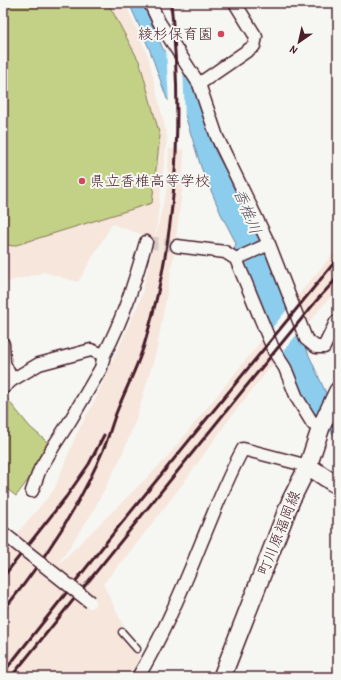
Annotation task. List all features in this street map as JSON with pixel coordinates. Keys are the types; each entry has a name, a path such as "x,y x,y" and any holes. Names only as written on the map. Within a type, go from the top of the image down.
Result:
{"main road":[{"name":"町川原福岡線","path":"222,677 291,500 308,466 321,426 337,394"},
{"path":"308,466 338,486"}],"street":[{"path":"150,3 164,31 199,84 217,137 268,244 306,339 316,347 324,347 336,322 338,321"},
{"path":"199,84 254,46 256,37 236,3"},
{"path":"32,491 40,469 101,368 104,355 115,333 132,289 146,242"},
{"path":"236,259 268,244"},
{"path":"177,246 226,252 236,259 274,351 285,368 297,398 313,424 321,426"},
{"path":"3,344 4,363 8,384 39,364 91,350 104,355"},
{"path":"337,394 336,414 338,416"},
{"path":"138,677 150,658 195,559 230,472 243,449 308,466"},
{"path":"3,533 90,602"}],"lane":[{"path":"122,632 137,649"}],"shaded area":[{"name":"県立香椎高等学校","path":"3,3 125,3 148,56 167,137 155,239 112,224 78,282 44,272 3,283"},
{"path":"169,149 184,150 182,191 174,253 157,348 136,419 121,457 92,513 56,567 164,461 262,340 273,364 232,415 187,478 137,543 103,584 142,664 133,677 3,677 3,550 54,490 76,435 95,400 141,298 167,188"},
{"path":"338,248 338,288 308,323 295,299"}],"green space":[{"name":"県立香椎高等学校","path":"3,3 108,3 140,63 160,136 152,203 13,246 3,244"},
{"path":"3,394 30,427 53,447 16,496 3,486"}],"water":[{"path":"129,3 143,3 163,49 178,61 196,89 215,151 235,187 266,252 299,333 338,420 338,439 327,427 308,412 274,347 237,252 234,250 236,243 221,214 201,167 185,115 167,99 149,48"}],"pier":[{"path":"166,49 183,63 185,121 184,116 169,104"},
{"path":"291,305 300,331 279,356 267,334"}],"tunnel":[{"path":"146,242 177,246"}],"railway":[{"path":"3,611 32,573 72,513 104,448 120,402 145,342 165,259 175,174 177,89 171,3"},
{"path":"3,673 116,530 338,258"},
{"path":"11,677 244,389 317,300 338,277"},
{"path":"3,577 66,497 89,464 104,435"}],"place":[{"name":"綾杉保育園","path":"221,34"},
{"name":"県立香椎高等学校","path":"82,181"}],"water label":[{"name":"香椎川","path":"248,211"}]}
